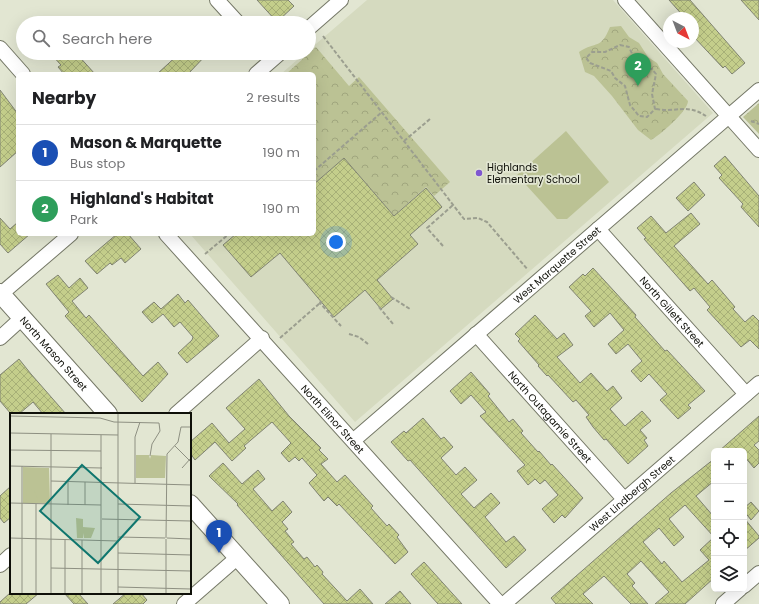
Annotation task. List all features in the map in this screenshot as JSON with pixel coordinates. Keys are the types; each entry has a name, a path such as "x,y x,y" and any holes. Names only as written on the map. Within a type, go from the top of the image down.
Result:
{"main road":[{"name":"North Mason Street","path":"0,293 107,413"},
{"path":"191,505 280,604"}],"street":[{"path":"217,0 232,16"},
{"path":"316,22 342,0"},
{"path":"625,0 759,150"},
{"path":"0,48 21,72"},
{"path":"258,72 268,60"},
{"name":"West Marquette Street","path":"354,440 759,90"},
{"name":"North Gillett Street","path":"598,229 746,394"},
{"path":"0,293 69,236"},
{"name":"North Elinor Street","path":"168,236 262,338 500,604"},
{"path":"0,338 22,318"},
{"name":"North Outagamie Street","path":"476,334 624,500"},
{"path":"177,413 262,338"},
{"name":"West Lindbergh Street","path":"504,604 759,383"},
{"path":"0,565 10,556"},
{"path":"184,604 238,557"},
{"path":"747,583 759,573"},
{"path":"723,604 737,592"}],"path":[{"path":"323,36 357,78 464,219 478,218 487,222 528,270"},
{"path":"656,110 652,94 656,74 652,69 638,67 629,47 620,45 605,52 592,52 586,58 590,64 610,70 625,86 630,105 637,115 645,117 656,110 671,111 686,108 706,116"},
{"path":"316,169 382,112"},
{"path":"404,141 430,119"},
{"path":"747,121 759,124"},
{"path":"443,246 427,228 453,205"},
{"path":"205,254 227,236"},
{"path":"391,297 410,309"},
{"path":"280,338 321,302 341,326"},
{"path":"379,307 392,324"},
{"path":"349,334 359,337 368,344"}],"shaded area":[{"name":"Highlands Elementary School","path":"367,0 613,0 713,113 355,422 192,236 316,236 316,72 283,72 297,60 316,60 316,44"}],"green space":[{"path":"621,26 629,37 639,43 648,57 657,63 663,74 688,101 687,105 678,117 666,129 651,140 638,130 612,96 594,76 585,72 579,52 601,42 610,27"},
{"path":"316,47 349,86 359,77 450,182 434,196 426,187 398,212 400,215 396,218 344,158 316,182 316,72 288,72 302,60 316,60"},
{"path":"759,103 759,134 743,117"},
{"path":"566,131 609,182 567,219 557,219 517,175"}],"building":[{"path":"257,0 288,0 294,6 283,16 272,16"},
{"path":"669,0 690,0 745,63 732,74 725,66 723,68 699,42 699,12 680,12"},
{"path":"741,0 759,0 759,20"},
{"path":"56,60 82,60 93,72 62,72 58,67 61,65"},
{"path":"172,60 201,60 190,72 159,72"},
{"path":"0,90 16,111 16,153 0,167"},
{"path":"725,156 759,196 759,227 741,207 743,204 719,178 722,175 714,166"},
{"path":"344,158 394,216 426,188 442,207 410,235 418,244 377,280 393,299 381,309 365,290 334,317 280,253 251,277 223,245 234,236 316,236 316,182"},
{"path":"694,182 705,195 688,211 676,198"},
{"path":"691,213 700,224 674,246 708,284 712,280 735,307 733,309 745,322 753,315 759,321 759,349 750,340 741,347 707,310 710,307 694,288 690,291 644,239 646,238 637,228 651,216 666,233"},
{"path":"0,218 10,229 16,224 16,236 28,236 8,253 0,244"},
{"path":"115,236 130,236 141,249 125,263 121,258 112,265 110,263 97,274 85,261"},
{"path":"593,268 636,315 635,317 665,351 667,350 705,391 688,405 691,408 678,419 660,400 667,394 649,374 641,382 631,371 642,361 628,344 616,354 608,344 624,330 610,313 594,327 585,316 591,311 569,287 583,274 585,276"},
{"path":"58,275 69,288 80,278 88,288 72,301 86,318 89,315 143,376 158,362 168,374 142,402 65,316 69,312 46,284"},
{"path":"178,294 185,303 188,300 219,336 187,363 178,353 192,340 193,337 180,322 174,327 163,314 152,323 142,312 154,302 161,309"},
{"path":"535,315 557,339 564,333 573,345 557,357 580,383 591,373 607,391 613,386 622,398 610,409 625,426 642,411 651,421 640,430 647,438 644,440 648,446 628,464 593,427 586,417 589,415 576,400 573,402 548,375 547,376 518,341 520,339 515,334"},
{"path":"19,359 65,413 42,413 33,402 20,413 10,413 0,401 0,375"},
{"path":"471,372 490,394 488,396 509,422 513,419 523,431 521,433 583,498 565,518 562,515 554,523 542,509 558,495 545,480 540,484 535,479 528,485 517,471 525,465 480,416 486,412 471,395 461,404 450,391"},
{"path":"259,379 289,416 321,448 319,450 328,459 321,464 337,482 345,475 373,506 371,508 387,526 389,524 399,535 397,537 408,552 395,564 339,504 337,506 328,497 324,501 309,483 317,475 302,458 299,461 295,457 289,462 281,453 291,443 272,422 244,446 246,448 232,461 215,442 195,460 191,454 191,441 212,423 229,443 245,429 226,408"},
{"path":"759,416 759,441 754,445 759,450 759,463 754,468 747,460 747,448 722,448"},
{"path":"423,418 441,439 444,437 453,447 441,458 456,475 465,467 477,480 461,494 474,508 491,493 500,503 485,517 506,542 514,536 526,550 506,568 410,460 408,461 391,442 404,431 406,433"},
{"path":"711,461 711,484 696,496 711,514 711,534 685,505 669,519 684,537 674,546 659,528 643,542 662,564 664,561 682,582 709,560 700,550 711,540 711,581 685,604 655,604 669,592 641,561 627,574 635,583 632,586 648,604 631,604 604,576 583,594 593,604 556,604 551,598 671,493"},
{"path":"223,463 242,484 258,470 265,479 253,489 272,511 283,501 292,512 282,522 288,529 285,531 294,542 291,544 304,559 307,557 315,567 317,565 323,572 322,574 347,601 360,589 373,604 324,604 237,505 238,504 209,476"},
{"path":"10,487 10,518 4,523 0,518 0,496"},
{"path":"751,502 759,511 751,520 747,515 747,505"},
{"path":"747,522 759,536 759,538 747,548"},
{"path":"424,562 462,604 438,604 411,574"},
{"path":"400,591 411,604 385,604"},
{"path":"10,593 38,594 26,604 0,604 0,602"},
{"path":"65,594 79,594 88,604 74,604"},
{"path":"125,594 142,594 147,600 143,604 113,604"}],"place":[{"name":"Highland's Habitat","path":"638,86"},
{"name":"Highlands Elementary School","path":"479,173"},
{"name":"Mason & Marquette","path":"219,553"}]}
